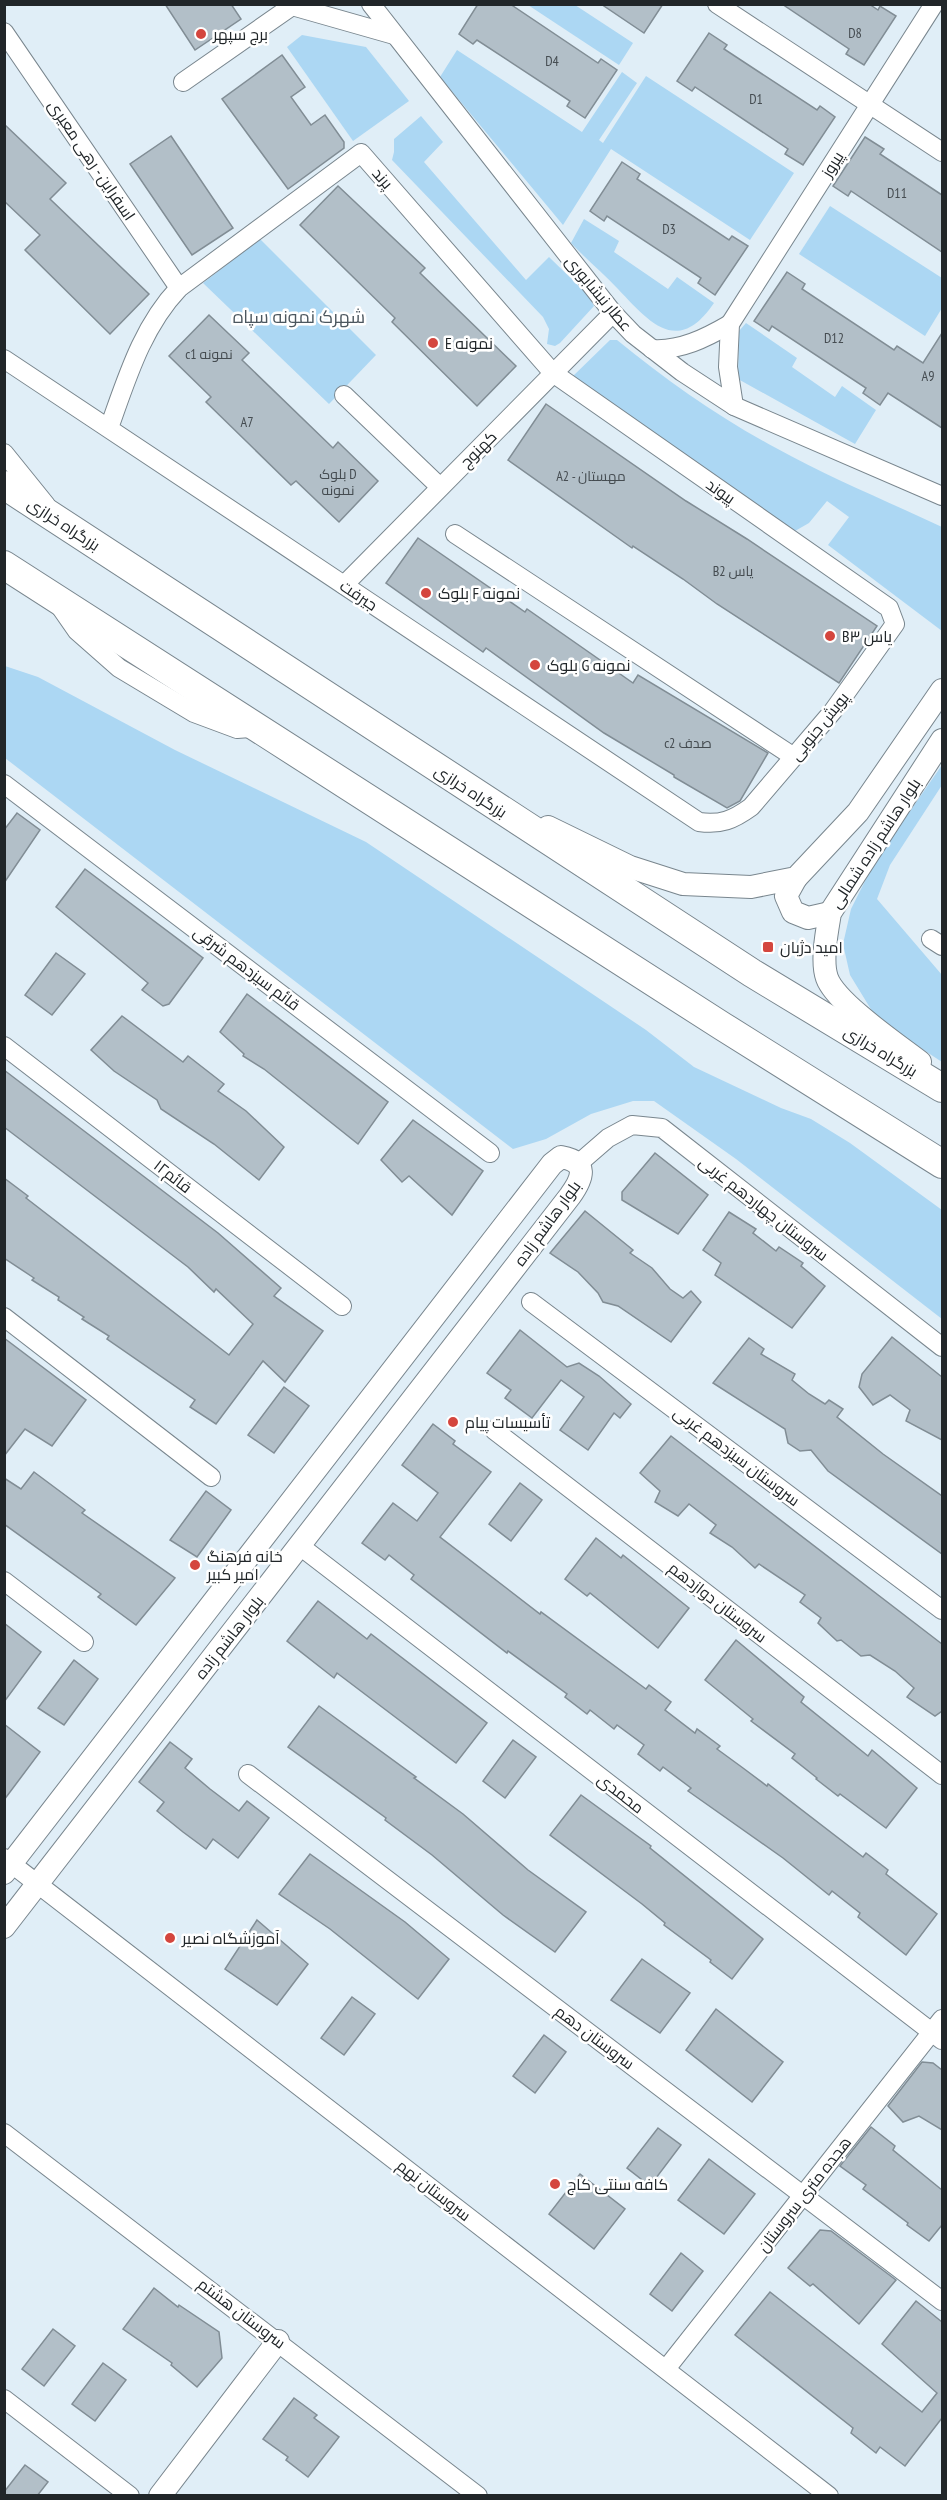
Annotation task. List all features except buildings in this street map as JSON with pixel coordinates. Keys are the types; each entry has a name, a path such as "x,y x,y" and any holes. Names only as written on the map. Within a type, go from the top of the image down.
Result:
{"highway":[{"name":"بزرگراه خرازی","path":"4,485 752,973 942,1088"},
{"path":"4,565 722,1026 942,1164"}],"street":[{"name":"عطار نیشابوری","path":"371,4 613,313 633,334 682,372 734,405 942,496"},
{"path":"717,4 942,152"},
{"name":"پیروز","path":"734,405 728,367 730,324 934,4"},
{"path":"183,82 292,5 394,35"},
{"name":"اسفراين - رهی معیری","path":"4,32 179,288"},
{"name":"پرند","path":"109,428 140,346 161,307 179,288 361,153 554,373"},
{"name":"كهنوج","path":"344,585 613,313"},
{"name":"پیروز","path":"652,349 665,350 694,343 730,324"},
{"name":"جيرفت","path":"4,359 699,822 717,825"},
{"name":"پیوند","path":"554,373 889,608"},
{"path":"344,395 440,487"},
{"path":"4,453 56,519"},
{"path":"455,534 794,757"},
{"name":"پویش جنوبی","path":"717,825 740,815 751,807 833,711 895,624 889,608"},
{"name":"بلوار هاشم زاده شمالی","path":"796,878 858,812 942,690"},
{"name":"بلوار هاشم زاده شمالی","path":"942,740 830,913 825,946 827,978 850,1008 942,1079"},
{"name":"قائم سیزدهم شرقی","path":"4,784 490,1153"},
{"path":"468,789 630,867 683,884 751,887 796,878"},
{"path":"796,878 786,896 793,912 808,918 830,913"},
{"name":"قائم۱۲","path":"4,1046 342,1306"},
{"name":"سروستان چهاردهم غربی","path":"578,1164 608,1138 632,1125 662,1128 942,1347"},
{"name":"بلوار هاشم زاده","path":"4,1927 580,1182 582,1172 578,1164 571,1159 561,1157 552,1164 7,1865"},
{"name":"سروستان سیزدهم غربی","path":"531,1302 942,1610"},
{"path":"4,1317 211,1477"},
{"path":"408,1352 435,1371"},
{"name":"سروستان دوازدهم","path":"494,1430 942,1775"},
{"name":"محمدی","path":"300,1546 939,2030"},
{"path":"4,1581 84,1642"},
{"name":"سروستان دهم","path":"248,1774 942,2301"},
{"name":"سروستان نهم","path":"7,1865 38,1884 829,2496"},
{"name":"هجده متری سروستان","path":"666,2369 803,2195 939,2030"},
{"name":"سروستان هشتم","path":"4,2133 478,2496"},
{"path":"160,2496 278,2341"},
{"path":"4,2398 130,2496"}],"shaded area":[{"path":"528,5 575,5 633,43 619,65"},
{"path":"302,35 366,47 409,101 353,141 287,47"},
{"path":"457,50 582,132 622,72 637,83 599,140 603,143 646,76 794,173 750,240 611,149 563,225 440,77"},
{"path":"421,116 443,142 424,162 526,280 549,257 588,295 594,306 555,346 547,344 549,329 543,317 392,160 394,139"},
{"path":"830,206 942,278 942,308 925,336 799,254"},
{"path":"584,219 619,241 614,252 668,289 677,277 714,303 701,319 688,328 676,331 664,329 653,322 641,313 571,243"},
{"path":"260,239 376,355 329,404 203,283"},
{"path":"746,323 797,358 792,367 835,397 842,386 876,410 855,444 738,379 739,331"},
{"path":"610,340 617,340 694,398 755,436 796,459 942,527 942,631 828,545 849,517 827,501 809,523 795,531 571,378"},
{"path":"5,666 38,677 175,750 366,842 646,1030 694,1067 781,1108 811,1119 850,1143 942,1210 942,1319 736,1159 654,1101 633,1101 591,1114 546,1139 513,1149 5,758"},
{"path":"942,765 942,785 890,865 877,899 942,975 942,1062 907,1039 872,1011 850,975 843,944 851,909 874,863"}],"place":[{"name":"برج سپهر","path":"201,34"},
{"name":"E نمونه","path":"433,343"},
{"name":"بلوک F نمونه","path":"426,593"},
{"name":"B۳ یاس","path":"830,636"},
{"name":"بلوک G نمونه","path":"535,665"},
{"name":"امید دژبان","path":"768,947"},
{"name":"تأسیسات پیام","path":"453,1422"},
{"name":"خانه فرهنگ امیر کبیر","path":"195,1565"},
{"name":"آموزشگاه نصیر","path":"170,1938"},
{"name":"کافه سنتی کاج","path":"555,2184"}],"district":[{"name":"شهرک نمونه سپاه","path":"299,317"}]}
